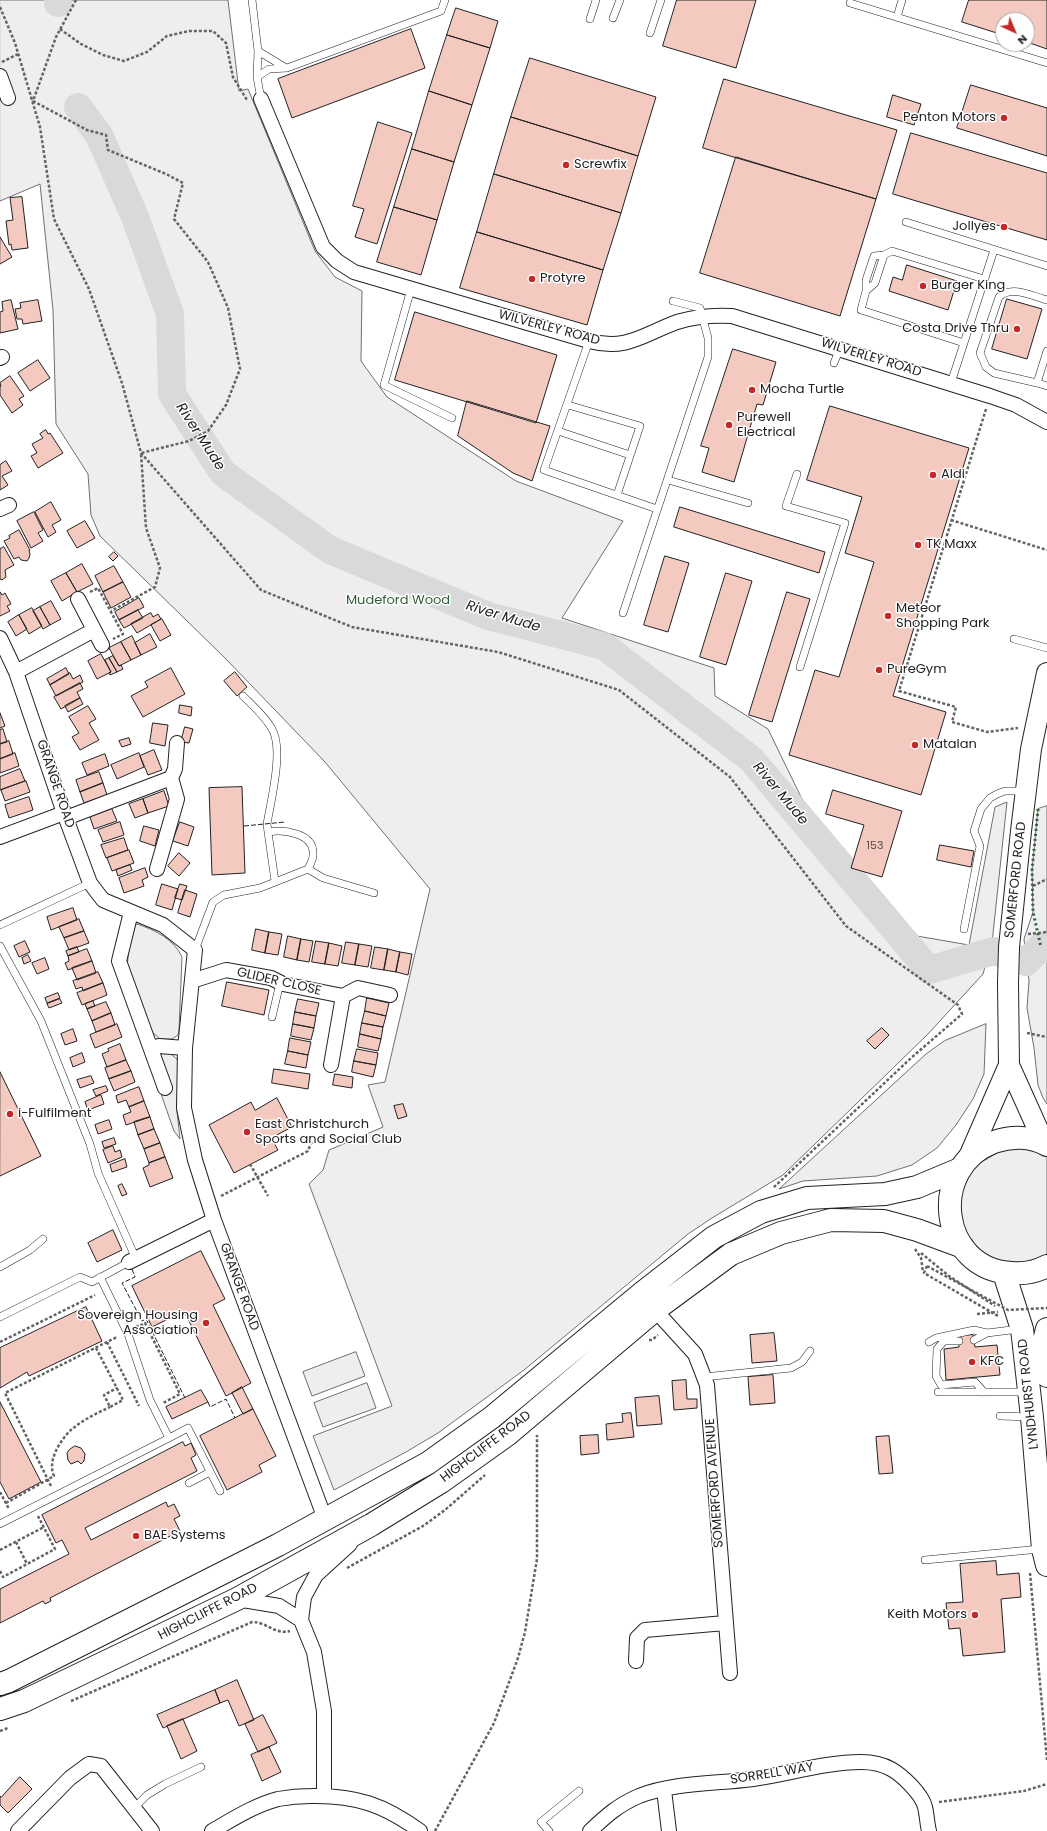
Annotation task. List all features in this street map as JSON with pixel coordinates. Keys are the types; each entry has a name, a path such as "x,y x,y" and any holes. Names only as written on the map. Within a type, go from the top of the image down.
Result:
{"main road":[{"name":"SOMERFORD ROAD","path":"964,1164 1009,1065 1009,954 1031,749 1045,697 1047,673"},
{"name":"SOMERFORD ROAD","path":"1009,1065 1046,1144"},
{"path":"1046,1144 1024,1138 1004,1139 984,1146 964,1164 951,1188 948,1208 953,1229 962,1247 974,1259 983,1265 1004,1273 1025,1274 1047,1266"},
{"name":"HIGHCLIFFE ROAD","path":"0,1684 271,1549 428,1463 491,1418 642,1293 714,1237 761,1212 807,1198 885,1194 917,1187 964,1164"},
{"name":"HIGHCLIFFE ROAD","path":"0,1709 24,1701 237,1599 371,1525 441,1482 507,1435 656,1310 731,1254 781,1233 831,1220 884,1221 917,1230 962,1247"},
{"name":"LYNDHURST ROAD","path":"1004,1273 1029,1392 1032,1417 1039,1555"},
{"name":"LYNDHURST ROAD","path":"1047,1329 1044,1341 1047,1376"}],"street":[{"path":"0,76 8,98"},
{"name":"WILVERLEY ROAD","path":"255,101 323,247 337,261 354,272 589,341 615,345 649,336 677,322 703,315 732,316 840,348 990,396 1016,405 1047,422"},
{"path":"78,599 102,645"},
{"path":"16,672 94,630"},
{"name":"GRANGE ROAD","path":"0,638 16,672 65,816 90,883 103,900 163,925 195,950 186,1048 184,1108 195,1160 214,1220 325,1519"},
{"path":"157,869 177,799 171,778 175,769 177,743"},
{"path":"0,837 65,816 171,778"},
{"path":"131,912 119,961 165,1088"},
{"name":"GLIDER CLOSE","path":"192,981 226,970 271,978 280,983 343,996"},
{"path":"331,1065 343,996 358,988 390,995"},
{"path":"151,1048 159,1046 186,1048"},
{"path":"133,1260 214,1220"},
{"name":"SOMERFORD AVENUE","path":"656,1310 695,1354 708,1392 730,1673"},
{"path":"324,1796 324,1711 314,1652 302,1622 304,1597 316,1576 371,1525"},
{"path":"237,1599 278,1606 302,1622"},
{"path":"636,1661 637,1638 645,1630 726,1622"},
{"name":"SORRELL WAY","path":"590,1831 618,1806 641,1796 664,1790 713,1782 751,1779 821,1766 862,1762 873,1763 891,1769 906,1780 925,1805 929,1831"},
{"path":"18,1831 70,1778 89,1764 101,1766 152,1831"},
{"path":"664,1790 669,1831"},
{"path":"212,1831 234,1818 278,1799 294,1796 324,1796 361,1800 386,1810 420,1831"}],"lane":[{"path":"252,0 258,50 255,101"},
{"path":"257,77 269,69 286,68 441,11 445,0"},
{"path":"590,19 596,0"},
{"path":"614,18 620,0"},
{"path":"650,33 661,0"},
{"path":"897,17 902,0"},
{"path":"850,3 1047,63"},
{"path":"258,50 286,68"},
{"path":"906,222 1047,266"},
{"path":"951,383 994,250"},
{"path":"964,343 861,310 866,291 866,280 874,256 884,255 892,251 984,279"},
{"path":"411,289 384,385 452,418"},
{"path":"1047,300 1012,291 1004,292 999,297 980,354 986,367 994,373 1047,386"},
{"path":"623,612 708,357 708,338 700,308 673,301"},
{"path":"589,341 568,405 544,470 657,509"},
{"path":"834,363 840,348"},
{"path":"1037,383 1047,351"},
{"path":"568,405 640,426 617,495"},
{"path":"558,431 630,455"},
{"path":"797,474 786,506 845,523 800,667"},
{"path":"668,480 748,503"},
{"path":"1014,639 1047,648"},
{"path":"244,696 262,715 273,730 278,766 267,824 275,881"},
{"path":"964,929 980,846 974,831 981,809 990,798 1005,791 1027,791"},
{"path":"195,950 213,902 224,894 260,888 308,869 314,854 312,847 305,838 293,832 278,830 268,832"},
{"path":"308,869 322,878 374,893"},
{"path":"0,925 90,883"},
{"path":"0,946 41,1021 90,1144 98,1173 133,1260 92,1282 80,1277 0,1317"},
{"path":"272,1017 280,983"},
{"path":"0,1267 30,1250 43,1239"},
{"path":"100,1277 128,1334 150,1400 169,1438"},
{"path":"974,1340 987,1333 1015,1325"},
{"path":"929,1342 936,1338 974,1330 987,1333"},
{"path":"959,1341 944,1340 937,1349 936,1376 941,1384 975,1382 984,1392"},
{"path":"704,1377 791,1368 802,1362 810,1351"},
{"path":"938,1392 1029,1392"},
{"path":"1000,1416 1017,1418 1032,1417"},
{"path":"0,1524 188,1428 220,1492"},
{"path":"189,1483 210,1472"},
{"path":"925,1560 1039,1555"},
{"path":"134,1808 147,1794 201,1767"},
{"path":"549,1831 541,1822 579,1791"}],"path":[{"path":"33,101 60,29 76,0"},
{"path":"0,7 18,54 40,126 54,219 89,289 122,383 141,453 146,528 160,568 155,587 111,611"},
{"path":"60,29 86,47 103,55 124,60 147,52 167,36 189,31 213,31 226,43 234,77 255,101"},
{"path":"0,63 18,54"},
{"path":"33,101 88,130 106,134 108,150 166,174 183,183 174,219 208,262 228,308 240,369 226,405 208,432 189,441 141,453"},
{"path":"990,396 899,690 956,707 952,722 987,732 1036,726"},
{"path":"141,453 260,590 352,627 498,652 619,690 730,777 846,926 958,1005 962,1014 910,1058 773,1189"},
{"path":"951,520 1047,550"},
{"path":"78,599 98,588 111,611 123,634 102,645"},
{"path":"1027,1032 1047,1037"},
{"path":"208,1203 308,1151 311,1143 322,1137"},
{"path":"250,1164 268,1196"},
{"path":"914,1246 949,1276 1015,1325"},
{"path":"921,1258 924,1272 996,1316 1015,1325"},
{"path":"924,1272 927,1266 1008,1310"},
{"path":"0,1342 95,1295"},
{"path":"978,1314 1008,1310 1047,1308"},
{"path":"134,1320 138,1327 145,1323 180,1394 162,1403 165,1408"},
{"path":"52,1489 5,1393 117,1337"},
{"path":"107,1342 142,1412"},
{"path":"6,1503 54,1476 52,1471 53,1459 60,1445 71,1430 89,1418 122,1400 96,1348"},
{"path":"110,1407 104,1396 117,1388"},
{"path":"435,1831 494,1723 518,1658 525,1632 537,1559 536,1429"},
{"path":"0,1492 10,1511 16,1508"},
{"path":"0,1550 44,1527 55,1549 3,1577 0,1571"},
{"path":"16,1542 27,1564"},
{"path":"1039,1555 1047,1760"},
{"path":"65,1704 252,1622 260,1622 274,1630 284,1632 292,1630 302,1622"},
{"path":"0,1731 14,1725"},
{"path":"925,1805 954,1799 1024,1791 1047,1784"}],"green space":[{"name":"Mudeford Wood","path":"0,0 228,0 239,91 248,89 315,251 335,277 362,291 361,361 387,397 516,481 623,521 562,618 714,668 715,696 768,729 801,797 847,865 911,935 969,945 995,807 1007,802 992,943 983,974 928,1034 783,1175 688,1234 524,1370 438,1433 406,1452 334,1490 313,1436 392,1406 309,1184 323,1170 329,1150 383,1127 368,1085 385,1082 430,889 325,762 225,658 100,536 91,515 88,474 56,424 53,310 40,184 0,201"},
{"path":"1047,806 1047,1104 1038,1085 1034,1048 1027,1008 1029,981 1024,939 1033,912 1032,870 1038,809"},
{"path":"137,924 150,929 169,940 179,951 182,957 179,1030 178,1035 172,1039 160,1039 152,1032 127,966 131,932"},
{"path":"986,1024 984,1074 973,1099 956,1125 937,1148 912,1165 877,1176 803,1181 779,1189 926,1054 944,1041"},
{"path":"167,1051 177,1059 179,1066 177,1111 180,1139 174,1131 161,1094 172,1090 160,1060 160,1055"},
{"path":"1024,1147 1047,1156 1047,1254 1030,1262 1013,1263 998,1260 983,1252 972,1241 964,1226 960,1209 961,1191 967,1175 977,1164 1004,1150"},
{"path":"356,1352 365,1376 312,1396 303,1372"},
{"path":"367,1383 376,1408 323,1427 314,1403"}],"building":[{"path":"677,0 756,0 736,68 663,46"},
{"path":"969,0 1047,0 1047,49 1035,45 1035,12 995,12 995,32 962,22"},
{"path":"456,8 498,21 490,48 447,35"},
{"path":"411,29 425,68 292,118 278,79"},
{"path":"447,35 490,48 472,105 429,91"},
{"path":"530,58 656,97 638,156 511,117"},
{"path":"724,79 897,130 876,199 703,148"},
{"name":"Penton Motors","path":"971,85 1047,108 1047,156 957,128"},
{"path":"429,91 472,105 454,162 412,149"},
{"path":"893,95 921,104 914,125 887,117"},
{"name":"Screwfix","path":"511,117 638,156 621,213 494,174"},
{"path":"378,122 412,133 377,244 355,237 364,209 353,206"},
{"path":"911,133 1047,173 1047,240 893,194"},
{"path":"412,149 454,162 437,220 394,207"},
{"path":"736,157 876,199 840,316 700,273"},
{"path":"494,174 621,213 603,270 477,232"},
{"path":"22,197 28,248 12,250 11,244 9,245 6,221 13,220 10,198"},
{"path":"394,207 437,220 421,275 377,262"},
{"name":"Protyre","path":"477,232 603,270 587,325 460,288"},
{"path":"0,237 12,257 0,264"},
{"name":"Burger King","path":"907,265 957,281 948,310 889,291 893,277 902,280"},
{"name":"Costa Drive Thru","path":"1007,299 1042,309 1027,359 992,349"},
{"path":"11,300 18,329 0,333 0,312 3,311 2,302"},
{"path":"38,300 42,321 23,324 22,319 17,319 15,309 21,308 20,303"},
{"path":"415,312 557,355 536,423 395,380"},
{"name":"Purewell Electrical","path":"733,349 776,362 763,405 757,404 734,482 702,472 709,448 701,446"},
{"path":"38,360 50,378 30,391 18,373"},
{"path":"10,376 24,396 19,399 23,405 12,413 0,395 0,383"},
{"path":"467,401 550,426 532,481 513,473 458,436"},
{"name":"Meteor Shopping Park","path":"830,406 969,448 893,696 946,712 921,795 789,755 815,670 839,677 874,562 845,553 862,497 807,480"},
{"path":"46,430 48,434 50,433 63,453 38,468 31,456 37,453 32,444 43,438 40,434"},
{"path":"6,461 12,471 2,476 8,485 0,490 0,465"},
{"path":"51,502 61,520 52,525 56,532 48,537 35,512"},
{"path":"680,507 825,552 819,573 674,527"},
{"path":"34,512 43,530 38,533 43,541 31,548 17,521"},
{"path":"85,521 95,538 77,548 67,531"},
{"path":"19,530 30,550 27,561 21,560 19,557 14,559 4,541"},
{"path":"4,547 14,565 5,570 6,577 2,580 0,579 0,549"},
{"path":"114,552 118,556 113,561 109,557"},
{"path":"665,556 689,563 668,632 644,625"},
{"path":"82,564 93,584 77,592 66,573"},
{"path":"114,566 123,582 103,592 95,576"},
{"path":"66,573 77,592 62,601 51,581"},
{"path":"726,573 752,581 726,665 700,657"},
{"path":"123,582 131,597 111,608 103,592"},
{"path":"0,592 2,595 5,593 11,604 7,606 10,611 0,616"},
{"path":"787,592 810,599 772,722 749,715"},
{"path":"139,598 144,607 119,620 115,612"},
{"path":"51,601 61,619 50,625 40,607"},
{"path":"40,607 50,625 43,629 33,611"},
{"path":"32,608 42,626 29,634 19,615"},
{"path":"138,610 143,618 124,628 119,620"},
{"path":"151,613 153,617 158,614 161,619 137,633 131,624"},
{"path":"19,615 27,629 16,636 8,622"},
{"path":"162,619 171,635 160,641 151,625"},
{"path":"150,634 157,647 141,655 135,643"},
{"path":"132,636 141,655 131,660 121,642"},
{"path":"121,642 131,660 119,666 109,648"},
{"path":"101,654 111,672 97,679 88,661"},
{"path":"113,656 119,666 121,665 123,669 117,672 109,658"},
{"path":"109,658 117,672 110,675 109,673 111,672 105,660"},
{"path":"66,668 69,674 50,685 47,679"},
{"path":"171,668 185,694 143,717 131,696 148,687 145,682"},
{"path":"235,672 247,687 237,696 224,681"},
{"path":"70,673 73,679 80,675 83,682 56,696 50,685"},
{"path":"80,683 83,689 77,692 80,698 61,709 54,697"},
{"path":"80,698 83,704 68,712 65,706"},
{"path":"180,705 192,707 191,716 179,713"},
{"path":"88,706 96,719 89,723 99,740 80,750 72,737 79,733 69,717"},
{"path":"0,713 5,726 0,728"},
{"path":"153,723 168,725 165,746 150,743"},
{"path":"185,727 193,729 189,743 181,742"},
{"path":"3,729 7,742 0,744 0,730"},
{"path":"129,738 131,744 122,747 119,741"},
{"path":"9,741 13,754 0,759 0,744"},
{"path":"154,750 162,770 148,775 140,756"},
{"path":"15,753 19,766 0,773 0,759"},
{"path":"139,753 144,767 117,779 111,765"},
{"path":"105,754 109,766 87,775 82,763"},
{"path":"20,769 25,781 0,790 0,777"},
{"path":"99,772 103,783 80,792 76,780"},
{"path":"26,781 30,792 5,801 1,790"},
{"path":"103,783 107,795 84,803 80,792"},
{"path":"242,787 245,873 212,875 209,788"},
{"path":"833,790 902,811 882,877 851,868 864,825 826,814"},
{"path":"164,791 169,806 148,813 143,799"},
{"path":"29,797 33,810 9,818 5,805"},
{"path":"143,799 148,813 135,818 129,804"},
{"path":"112,809 117,821 94,829 90,817"},
{"path":"120,822 124,835 103,842 98,830"},
{"path":"180,822 194,827 188,846 173,841"},
{"path":"144,826 159,830 155,846 140,841"},
{"path":"124,838 128,850 106,858 101,845"},
{"path":"940,845 974,851 971,867 937,860"},
{"path":"129,850 134,863 112,871 107,858"},
{"path":"179,853 190,863 179,876 168,866"},
{"path":"130,865 132,870 118,876 116,870"},
{"path":"145,868 148,877 142,880 144,886 124,893 119,878"},
{"path":"162,884 178,889 172,910 156,905"},
{"path":"180,884 187,886 182,900 175,898"},
{"path":"185,890 197,894 190,917 178,913"},
{"path":"73,908 77,920 51,930 47,917"},
{"path":"79,919 84,931 64,938 59,927"},
{"path":"256,929 269,932 265,953 252,950"},
{"path":"84,931 89,943 69,950 64,938"},
{"path":"269,932 282,934 278,955 265,953"},
{"path":"288,936 301,939 297,960 284,957"},
{"path":"301,939 313,941 309,962 297,960"},
{"path":"25,941 30,952 19,957 14,946"},
{"path":"316,941 329,943 325,964 312,962"},
{"path":"346,942 359,944 355,965 342,963"},
{"path":"329,943 342,946 338,966 325,964"},
{"path":"359,944 372,946 368,967 355,965"},
{"path":"77,947 79,952 68,956 66,951"},
{"path":"375,947 388,949 384,970 371,968"},
{"path":"87,949 92,961 68,970 65,963 69,961 68,956"},
{"path":"388,949 400,952 396,972 384,970"},
{"path":"400,952 412,954 408,975 396,972"},
{"path":"28,955 31,961 24,964 22,958"},
{"path":"45,958 49,969 37,974 32,963"},
{"path":"92,961 96,973 77,980 72,968"},
{"path":"98,972 103,983 83,991 82,987 76,989 73,981"},
{"path":"227,982 269,990 264,1015 222,1006"},
{"path":"103,983 107,995 82,1005 77,993"},
{"path":"58,993 60,998 47,1003 45,998"},
{"path":"367,998 389,1003 386,1016 365,1011"},
{"path":"60,999 62,1003 49,1008 47,1004"},
{"path":"298,999 319,1003 316,1016 295,1012"},
{"path":"93,1001 95,1006 87,1009 85,1004"},
{"path":"106,1002 111,1013 92,1021 87,1009"},
{"path":"365,1011 386,1016 383,1027 362,1023"},
{"path":"295,1012 316,1016 314,1028 293,1024"},
{"path":"111,1013 115,1025 96,1032 92,1021"},
{"path":"362,1023 383,1027 381,1039 360,1034"},
{"path":"117,1024 122,1037 95,1048 90,1035"},
{"path":"293,1024 314,1028 311,1040 291,1036"},
{"path":"882,1028 889,1035 875,1049 867,1041"},
{"path":"73,1029 77,1041 65,1045 61,1034"},
{"path":"360,1034 381,1039 378,1051 358,1047"},
{"path":"290,1038 311,1042 308,1055 288,1051"},
{"path":"120,1044 126,1060 107,1067 102,1054 109,1051 108,1049"},
{"path":"357,1049 378,1053 376,1065 354,1061"},
{"path":"288,1051 308,1055 306,1068 285,1064"},
{"path":"82,1053 85,1062 73,1067 70,1058"},
{"path":"126,1060 131,1071 109,1079 105,1068"},
{"path":"354,1061 376,1065 373,1077 352,1072"},
{"path":"274,1069 310,1074 308,1089 272,1083"},
{"path":"131,1071 135,1082 114,1091 109,1079"},
{"name":"i-Fulfilment","path":"0,1072 41,1156 0,1176"},
{"path":"335,1074 353,1077 352,1088 333,1085"},
{"path":"91,1076 94,1083 80,1088 77,1080"},
{"path":"106,1086 108,1091 96,1096 93,1090"},
{"path":"139,1087 144,1101 129,1107 126,1100 118,1103 116,1096"},
{"path":"101,1095 104,1104 88,1110 85,1102"},
{"name":"East Christchurch Sports and Social Club","path":"277,1098 292,1127 271,1138 278,1150 234,1173 209,1125 251,1102 255,1110"},
{"path":"144,1101 150,1117 126,1125 123,1115 131,1112 129,1107"},
{"path":"403,1104 407,1116 398,1119 394,1106"},
{"path":"150,1117 154,1129 138,1135 134,1122"},
{"path":"109,1120 112,1129 98,1134 95,1125"},
{"path":"154,1129 160,1143 144,1149 138,1135"},
{"path":"114,1138 116,1144 104,1148 102,1142"},
{"path":"160,1143 165,1157 149,1163 144,1149"},
{"path":"113,1146 115,1152 120,1150 122,1157 108,1163 103,1150"},
{"path":"165,1157 173,1178 150,1187 143,1168 149,1165 149,1163"},
{"path":"125,1159 127,1167 112,1172 110,1165"},
{"path":"122,1184 127,1194 122,1196 118,1186"},
{"path":"113,1230 122,1250 97,1262 88,1243"},
{"name":"Sovereign Housing Association","path":"201,1251 225,1299 213,1305 251,1383 226,1396 184,1311 152,1327 132,1286"},
{"path":"86,1307 102,1341 29,1376 27,1372 0,1388 0,1348"},
{"path":"774,1333 777,1361 752,1363 750,1335"},
{"name":"KFC","path":"973,1335 975,1347 997,1345 1000,1375 946,1380 944,1349 959,1347 958,1336"},
{"path":"773,1375 775,1403 750,1405 748,1377"},
{"path":"686,1380 687,1399 697,1399 697,1408 674,1410 672,1381"},
{"path":"242,1387 253,1409 243,1414 232,1393"},
{"path":"201,1390 208,1402 172,1419 166,1407"},
{"path":"659,1396 662,1424 637,1426 635,1398"},
{"path":"0,1402 41,1482 9,1499 0,1482"},
{"path":"253,1409 276,1456 259,1465 262,1472 227,1490 200,1436"},
{"path":"631,1413 634,1437 607,1440 606,1424 623,1422 622,1414"},
{"path":"598,1435 599,1453 581,1455 580,1436"},
{"path":"889,1436 893,1473 879,1474 876,1437"},
{"name":"BAE Systems","path":"183,1442 185,1446 191,1443 196,1455 191,1458 197,1471 85,1528 91,1540 166,1502 168,1507 174,1504 180,1516 174,1519 180,1531 50,1598 51,1601 45,1604 43,1601 0,1623 0,1589 69,1554 62,1540 56,1543 42,1515"},
{"path":"75,1446 81,1448 85,1454 84,1461 81,1464 78,1461 71,1464 68,1460 67,1453"},
{"name":"Keith Motors","path":"996,1561 997,1575 1019,1573 1021,1597 1001,1599 1005,1652 963,1656 960,1628 949,1629 946,1603 963,1602 960,1564"},
{"path":"237,1680 254,1720 239,1726 228,1700 220,1703 215,1690"},
{"path":"215,1690 220,1703 163,1728 157,1715"},
{"path":"263,1715 277,1743 258,1752 245,1724"},
{"path":"183,1719 197,1751 181,1759 167,1726"},
{"path":"269,1747 281,1772 262,1781 251,1755"},
{"path":"20,1777 32,1789 8,1813 0,1805 0,1796 1,1797"}],"waterway":[{"name":"River Mude","path":"78,107 99,135 135,217 170,314 172,394 223,473 330,550 488,616 604,646 751,759 929,970 994,951 1026,962 1041,947 1047,949"}],"hedge":[{"path":"1038,809 1032,870 1033,912 1041,947"}],"fence":[{"path":"244,826 285,822"},
{"path":"132,1269 135,1277 122,1283 142,1321 146,1319 185,1398"},
{"path":"208,1402 210,1407 226,1399 235,1418"}],"place":[{"name":"Penton Motors","path":"1004,118"},
{"name":"Screwfix","path":"566,165"},
{"name":"Jollyes","path":"1004,227"},
{"name":"Protyre","path":"532,279"},
{"name":"Burger King","path":"923,286"},
{"name":"Costa Drive Thru","path":"1017,329"},
{"name":"Mocha Turtle","path":"752,390"},
{"name":"Purewell Electrical","path":"729,425"},
{"name":"Aldi","path":"933,475"},
{"name":"TK Maxx","path":"918,545"},
{"name":"Meteor Shopping Park","path":"888,616"},
{"name":"PureGym","path":"879,670"},
{"name":"Matalan","path":"915,745"},
{"name":"i-Fulfilment","path":"10,1114"},
{"name":"East Christchurch Sports and Social Club","path":"247,1132"},
{"name":"Sovereign Housing Association","path":"206,1323"},
{"name":"KFC","path":"972,1362"},
{"name":"BAE Systems","path":"136,1536"},
{"name":"Keith Motors","path":"975,1615"}]}
